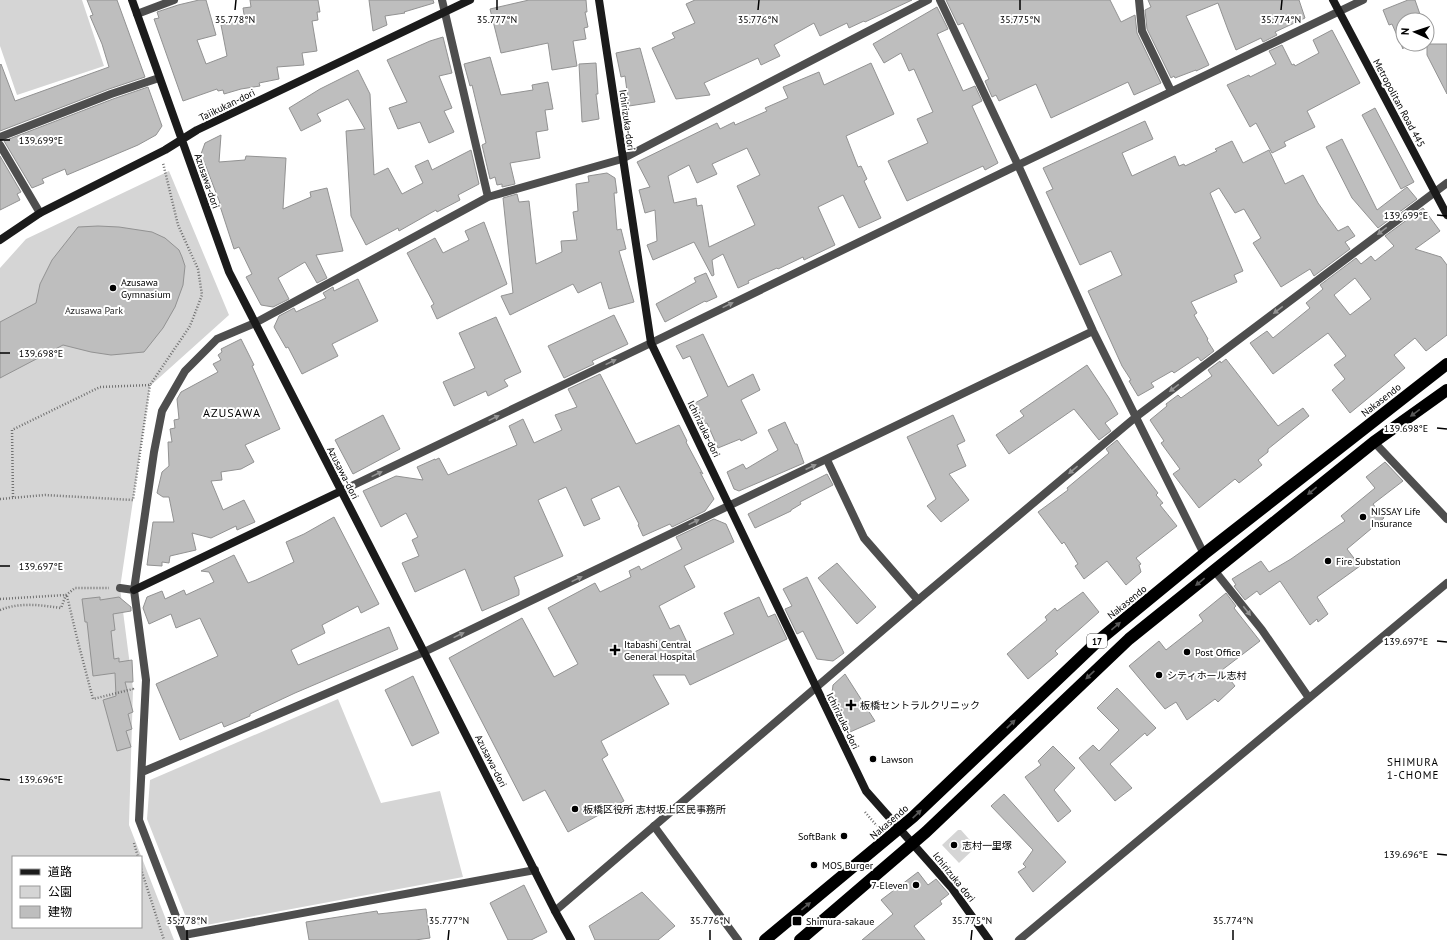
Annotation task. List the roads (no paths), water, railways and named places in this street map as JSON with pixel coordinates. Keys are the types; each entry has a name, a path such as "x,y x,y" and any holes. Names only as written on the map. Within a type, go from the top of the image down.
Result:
{"highway":[{"name":"Nakasendo","path":"765,940 899,829 1098,641 1204,554 1447,364"},
{"name":"17","path":"800,940 912,844 1129,639 1374,442 1447,390"}],"street":[{"name":"Azusawa-dori","path":"132,0 229,272 571,940"},
{"path":"137,14 174,0"},
{"path":"442,0 488,197"},
{"name":"Taiikukan-dori","path":"0,240 40,213 160,152 197,130 470,0"},
{"name":"Ichirizuka-dori","path":"599,0 651,343 866,791 899,829"},
{"path":"535,870 184,938 139,820 146,680 134,590 152,467 162,411 185,371 217,339 255,323 488,197 622,159 928,0"},
{"path":"940,0 1018,165 1093,331 1137,416 1204,554"},
{"path":"1139,0 1142,30 1171,92"},
{"name":"Metropolitan Road 445","path":"1333,0 1447,215"},
{"path":"120,588 134,590 1363,0"},
{"path":"0,137 111,94 159,78"},
{"path":"0,145 40,213"},
{"path":"555,911 918,600 1137,416 1447,183"},
{"path":"142,772 424,652 1093,331"},
{"path":"1374,442 1447,519"},
{"path":"826,460 864,538 918,600"},
{"path":"1214,570 1262,630 1309,698"},
{"path":"1019,940 1447,583"},
{"path":"654,826 738,940"},
{"name":"Ichirizuka dori","path":"899,829 951,887 989,940"}],"place":[{"name":"Azusawa Gymnasium","path":"113,288"},
{"name":"NISSAY Life Insurance","path":"1363,517"},
{"name":"Fire Substation","path":"1328,561"},
{"name":"Itabashi Central General Hospital","path":"615,650"},
{"name":"Post Office","path":"1187,652"},
{"name":"シティホール志村","path":"1159,675"},
{"name":"板橋セントラルクリニック","path":"851,705"},
{"name":"Lawson","path":"873,759"},
{"name":"板橋区役所 志村坂上区民事務所","path":"575,809"},
{"name":"SoftBank","path":"844,836"},
{"name":"志村一里塚","path":"954,845"},
{"name":"MOS Burger","path":"814,865"},
{"name":"7-Eleven","path":"916,885"},
{"name":"Shimura-sakaue","path":"797,921"}],"district":[{"name":"AZUSAWA","path":"232,412"},
{"name":"SHIMURA 1-CHOME","path":"1413,768"}],"park label":[{"name":"Azusawa Park","path":"94,310"}]}
